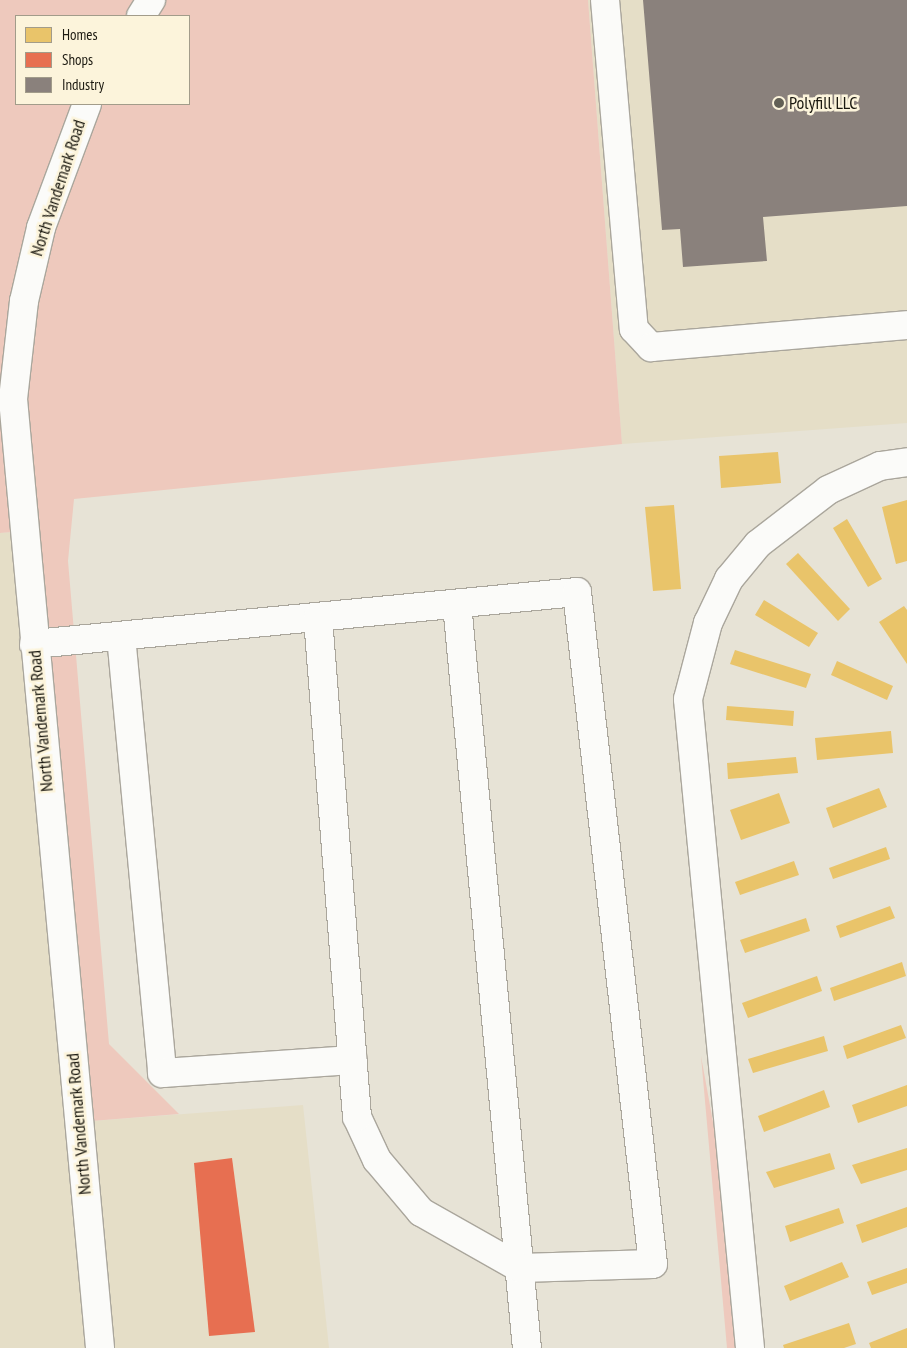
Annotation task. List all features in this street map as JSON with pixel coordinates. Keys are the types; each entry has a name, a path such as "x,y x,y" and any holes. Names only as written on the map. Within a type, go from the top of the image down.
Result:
{"street":[{"path":"142,15 151,0"},
{"path":"605,0 634,330 651,347 907,325"},
{"name":"North Vandemark Road","path":"87,105 41,228 24,301 13,398 34,644 100,1348"},
{"path":"750,1348 688,699 708,623 729,579 758,544 828,490 880,466 907,462"},
{"path":"34,644 577,592 652,1264 520,1268 420,1212 377,1160 357,1117 318,618"},
{"path":"457,604 527,1348"},
{"path":"121,636 162,1073 352,1060"}],"shaded area":[{"path":"0,0 588,0 622,444 74,499 68,561 109,1044 179,1114 79,1122 23,531 0,533"},
{"path":"588,0 907,0 907,423 622,444"},
{"path":"23,531 79,1122 303,1105 329,1348 0,1348 0,533"},
{"path":"701,1056 754,1348 727,1348"}],"building: Homes":[{"path":"778,452 781,483 721,488 719,456"},
{"path":"907,500 907,561 896,564 882,507"},
{"path":"674,505 681,589 653,591 645,507"},
{"path":"847,519 882,579 868,587 833,528"},
{"path":"798,553 850,609 838,621 786,564"},
{"path":"764,600 818,633 809,647 755,615"},
{"path":"904,606 907,610 907,664 879,622"},
{"path":"735,650 811,674 806,688 730,664"},
{"path":"837,661 893,686 887,700 831,675"},
{"path":"727,706 794,711 793,726 726,720"},
{"path":"891,731 893,753 817,760 815,738"},
{"path":"796,757 798,773 728,779 727,763"},
{"path":"879,788 887,807 833,828 826,808"},
{"path":"779,793 790,823 741,840 730,810"},
{"path":"886,847 890,859 833,879 829,868"},
{"path":"794,861 799,875 740,895 735,882"},
{"path":"890,906 895,918 840,938 836,926"},
{"path":"806,918 810,931 745,953 740,940"},
{"path":"902,962 906,976 834,1001 830,988"},
{"path":"817,976 822,991 748,1018 742,1003"},
{"path":"901,1025 906,1038 847,1059 843,1046"},
{"path":"824,1036 828,1051 753,1073 748,1059"},
{"path":"907,1085 907,1106 858,1123 852,1105"},
{"path":"824,1090 830,1107 764,1132 758,1116"},
{"path":"907,1148 907,1170 861,1184 852,1165"},
{"path":"830,1153 835,1169 774,1188 766,1172"},
{"path":"907,1207 907,1227 862,1243 856,1225"},
{"path":"839,1208 844,1223 790,1242 785,1226"},
{"path":"842,1262 849,1277 790,1301 784,1286"},
{"path":"907,1268 907,1283 872,1295 867,1282"},
{"path":"849,1323 856,1344 844,1348 784,1348 783,1345"},
{"path":"907,1328 907,1348 871,1348 869,1343"}],"building: Shops":[{"path":"232,1158 255,1332 209,1336 194,1163"}],"building: Industry":[{"name":"Polyfill LLC","path":"643,0 907,0 907,206 763,217 767,261 683,267 680,229 662,230"}],"place":[{"name":"Polyfill LLC","path":"779,103"}]}
